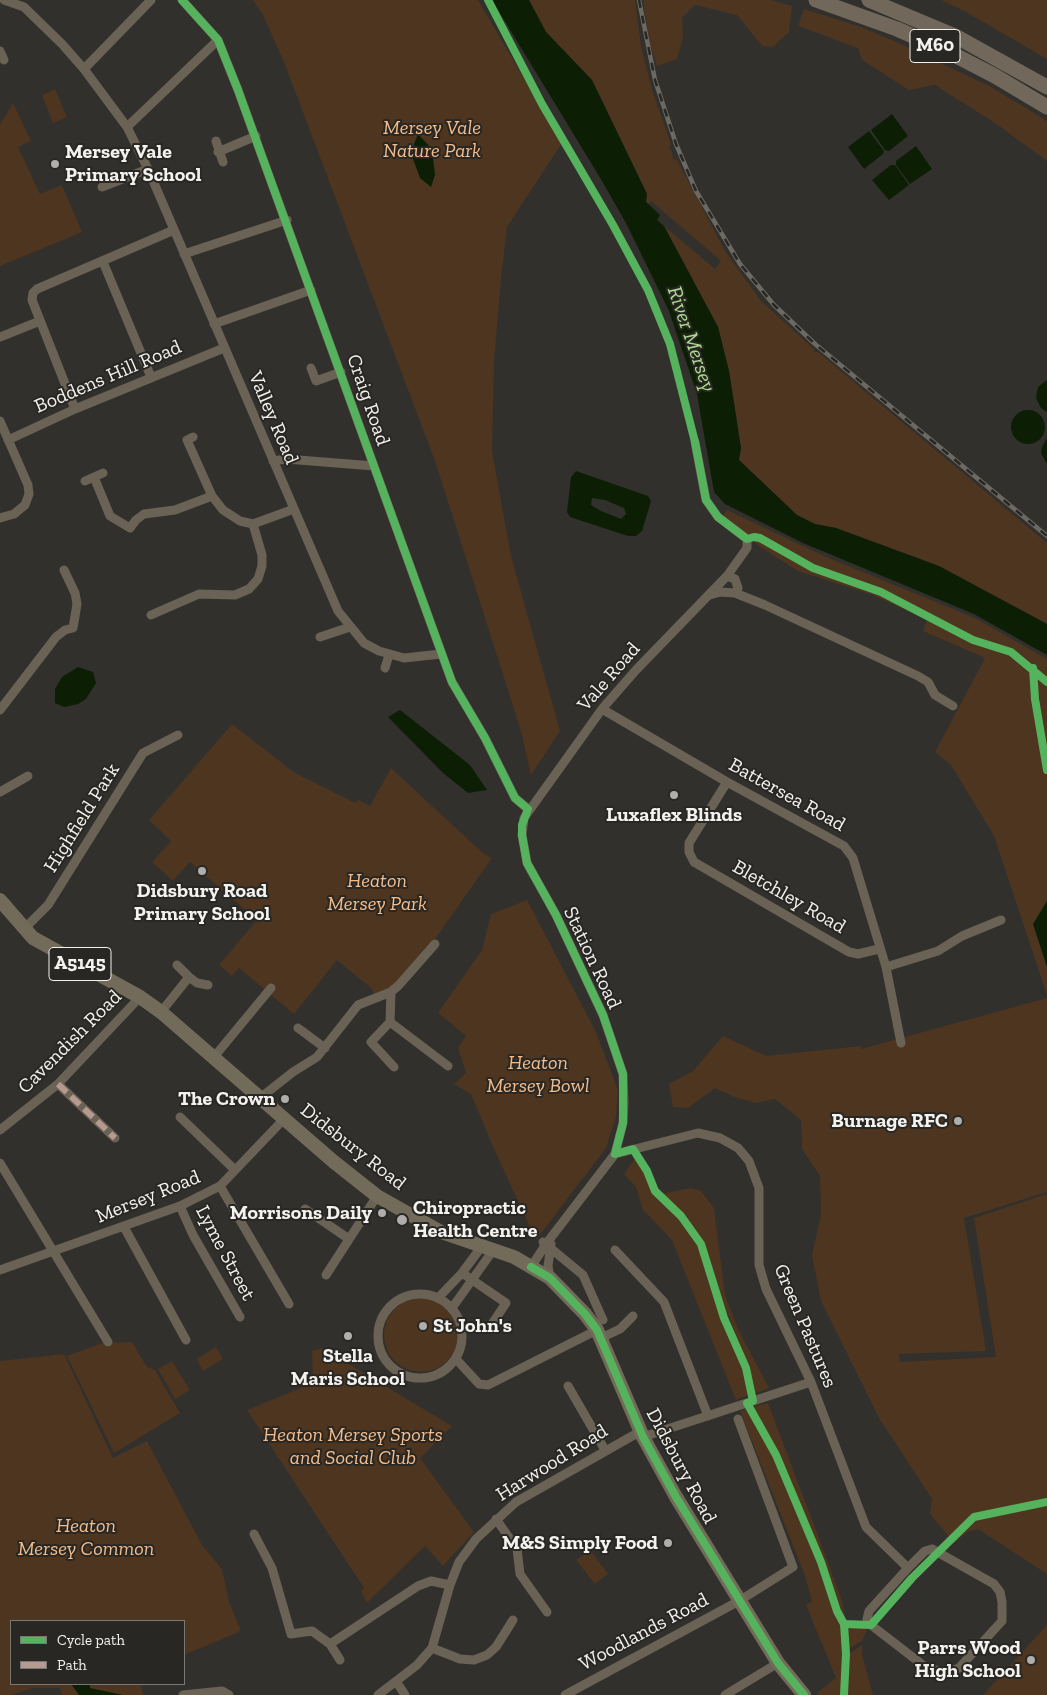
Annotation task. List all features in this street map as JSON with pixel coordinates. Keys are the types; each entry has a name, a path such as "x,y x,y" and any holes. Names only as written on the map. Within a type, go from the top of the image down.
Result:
{"highway":[{"name":"M60","path":"816,0 869,18 943,49 995,76 1047,107"},
{"name":"M60","path":"869,0 957,36 1047,87"}],"main road":[{"name":"Didsbury Road","path":"0,900 34,938 140,997 161,1012 284,1119 377,1196 442,1232 488,1248 528,1265 550,1278 600,1330 642,1434 676,1497 778,1663 804,1695"}],"street":[{"path":"84,69 152,0"},
{"name":"Craig Road","path":"182,0 218,40 256,136 452,682 485,738 515,798 528,809"},
{"name":"Valley Road","path":"2,1 24,7 84,69 127,127 148,169 338,611 364,643 389,655 419,658 441,654"},
{"path":"127,127 218,40"},
{"path":"218,152 256,136"},
{"path":"216,141 218,152 223,162"},
{"path":"102,187 148,169"},
{"path":"184,254 286,220"},
{"path":"75,409 32,300 37,289 174,230"},
{"path":"103,262 151,377"},
{"path":"214,324 311,290"},
{"path":"0,337 40,321"},
{"name":"Boddens Hill Road","path":"8,440 75,409 224,348"},
{"path":"311,368 316,381 341,372"},
{"path":"0,421 28,485 30,494 25,505 19,510 14,514 0,518"},
{"path":"190,439 212,496 223,510 240,521 253,524 294,509"},
{"name":"Vale Road","path":"528,809 602,709 636,670 710,595 742,558 747,548 747,539 718,517 706,500 695,442"},
{"path":"273,462 286,459 374,466"},
{"path":"103,473 89,479 110,516 130,528"},
{"path":"125,537 136,520 144,514 175,510 212,496"},
{"path":"151,614 199,594 235,595 249,589 258,579 262,566 262,555 253,524"},
{"path":"64,570 75,593 77,604 73,628"},
{"path":"727,576 736,579 738,588 735,594"},
{"path":"710,595 720,592 735,594 765,605 918,676 928,682 935,695 953,706"},
{"path":"320,637 350,627"},
{"path":"0,710 56,637 65,630 84,628"},
{"path":"385,668 389,655"},
{"name":"Battersea Road","path":"602,709 727,782 844,846 853,858 886,967"},
{"name":"Highfield Park","path":"24,929 48,905 143,753 178,735"},
{"path":"0,792 28,776"},
{"name":"Bletchley Road","path":"727,782 689,843 689,852 694,862 849,952 858,954 879,949"},
{"name":"Station Road","path":"528,809 524,818 522,835 527,863 571,946 617,1053 623,1074 623,1122 615,1154 546,1244"},
{"path":"901,1043 886,967 938,951 962,936 1001,920"},
{"path":"260,1098 293,1072 317,1057 358,1005 391,992 435,944"},
{"path":"177,965 197,984 208,985"},
{"path":"161,1012 189,977"},
{"path":"214,1057 271,988"},
{"path":"391,992 390,1022 371,1042 394,1067"},
{"name":"Cavendish Road","path":"0,1130 58,1084 140,997"},
{"path":"390,1022 448,1066"},
{"path":"298,1028 325,1048"},
{"path":"58,1084 115,1138"},
{"path":"180,1117 235,1170"},
{"name":"Mersey Road","path":"0,1270 180,1206 220,1186 284,1119"},
{"name":"Green Pastures","path":"615,1154 698,1133 720,1138 738,1148 749,1161 759,1188 758,1240 761,1273 766,1289 811,1382 866,1527 908,1568"},
{"path":"619,1138 638,1148"},
{"path":"0,1163 108,1342"},
{"path":"220,1186 289,1304"},
{"path":"326,1275 377,1196"},
{"name":"Lyme Street","path":"180,1206 193,1235 240,1317"},
{"path":"304,1209 350,1238"},
{"name":"Station Road","path":"528,1265 562,1223"},
{"path":"124,1227 186,1340"},
{"path":"546,1244 550,1278"},
{"path":"546,1244 583,1274 600,1330"},
{"path":"438,1298 488,1248"},
{"path":"452,1308 472,1279 488,1248"},
{"path":"615,1250 664,1302 708,1416"},
{"path":"462,1274 506,1303 492,1324"},
{"path":"425,1294 438,1298 452,1308 459,1320 462,1333 461,1346 456,1359 440,1372 420,1378 406,1376 385,1359 380,1347 378,1333 381,1320 388,1308 399,1300 411,1295 425,1294"},
{"path":"456,1359 479,1384 488,1385 600,1330 620,1329 633,1316"},
{"name":"Harwood Road","path":"378,1695 417,1665 432,1648 450,1586 467,1549 496,1519 516,1502 606,1450 642,1434 708,1416 811,1382"},
{"path":"568,1386 606,1450"},
{"name":"Woodlands Road","path":"565,1695 581,1691 739,1601 793,1567 738,1419"},
{"path":"496,1519 517,1549 520,1574 547,1612"},
{"path":"254,1534 272,1568 291,1634 312,1631 330,1644 340,1660"},
{"path":"932,1549 994,1584 1000,1592 1002,1620 959,1668 949,1672 928,1669 868,1622 868,1611 908,1568 925,1551 932,1549"},
{"path":"330,1644 418,1586 431,1582 450,1586"},
{"path":"432,1648 460,1659 474,1660 487,1655 496,1647 513,1620"},
{"path":"725,1695 778,1663"},
{"path":"396,1681 405,1695"},
{"path":"183,1695 222,1691 229,1695"}],"green space":[{"name":"Mersey Vale Nature Park","path":"253,0 478,0 562,143 507,227 494,362 492,451 511,556 560,731 531,775 521,731 435,461 284,62 263,15"},
{"path":"529,0 635,0 641,46 653,93 671,144 669,148 672,151 673,159 677,160 725,251 761,301 814,349 814,352 818,352 1047,543 1047,624 939,566 836,528 815,524 797,515 739,460 741,448 729,371 718,327 664,226 715,269 721,261 651,201 649,204 646,202 647,194 592,80 546,32"},
{"path":"643,0 771,0 792,6 789,32 773,47 762,46 737,15 695,5 682,18 683,37 677,59 657,66 649,41"},
{"path":"941,0 1047,0 1047,59 966,12"},
{"path":"804,9 861,27 899,43 989,86 1036,114 1047,121 1047,161 995,123 935,85 909,90 862,60 858,48 798,26"},
{"path":"55,89 67,117 53,123 42,95"},
{"path":"13,103 31,141 18,147 40,194 62,185 82,232 0,266 0,125"},
{"path":"727,510 824,556 975,618 1047,659 1047,995 994,836 951,765 935,752 985,658 923,631 927,620 873,595 798,571 759,546 723,515"},
{"name":"Heaton Mersey Park","path":"232,724 295,773 355,803 359,800 370,806 391,768 484,854 492,858 433,942 397,984 375,997 371,988 337,960 294,1014 239,968 232,976 219,965 257,920 190,862 173,881 152,862 171,841 149,820"},
{"name":"Heaton Mersey Bowl","path":"527,900 596,1032 618,1090 616,1117 606,1148 536,1240 471,1094 454,1084 466,1073 458,1048 466,1036 438,1013 482,950 491,914"},
{"path":"1047,998 1047,1192 964,1218 986,1351 899,1354 900,1362 996,1357 974,1218 1047,1194 1047,1574 978,1529 967,1532 954,1543 930,1514 932,1499 879,1418 821,1301 812,1255 821,1215 820,1176 802,1149 801,1120 775,1099 755,1103 732,1096 715,1088 688,1108 673,1107 669,1084 693,1071 723,1036 766,1056 861,1046 861,1049"},
{"path":"636,1157 653,1194 682,1221 697,1241 724,1326 744,1366 749,1395 736,1400 672,1240 643,1210 636,1187 624,1174"},
{"path":"691,1188 701,1191 714,1208 725,1295 738,1329 769,1388 753,1394 749,1367 715,1283 703,1243 684,1215 661,1194"},
{"path":"428,1298 448,1308 456,1321 458,1335 456,1349 448,1362 435,1370 414,1372 394,1362 386,1349 384,1328 394,1308 407,1300"},
{"path":"132,1342 147,1367 155,1370 180,1413 114,1453 67,1356 102,1343"},
{"path":"216,1347 223,1359 203,1371 197,1359"},
{"name":"Heaton Mersey Sports and Social Club","path":"322,1348 452,1426 420,1458 474,1532 443,1566 425,1546 367,1603 361,1591 364,1588 247,1410 313,1383 312,1351"},
{"name":"Heaton Mersey Common","path":"64,1354 113,1458 147,1441 202,1545 222,1569 229,1602 241,1631 185,1655 185,1620 10,1620 10,1685 141,1685 143,1695 62,1695 60,1688 33,1688 11,1695 0,1695 0,1361"},
{"path":"172,1361 190,1390 175,1399 158,1369"},
{"path":"768,1403 842,1601 845,1619 785,1470 752,1407"},
{"path":"748,1408 775,1457 821,1569 833,1608 842,1626 844,1654 842,1695 819,1695 817,1693 836,1678 806,1605 812,1601 804,1573 740,1411"},
{"path":"590,1550 608,1574 595,1584 576,1560"},
{"name":"Parrs Wood High School","path":"1047,1625 1047,1695 983,1695"},
{"path":"864,1626 867,1630 862,1641 848,1649 847,1629"},
{"path":"862,1645 862,1655 873,1695 847,1695 849,1654"}],"water":[{"name":"River Mersey","path":"492,0 529,0 546,32 592,80 647,194 646,202 660,215 657,220 664,226 718,327 729,371 741,448 739,460 797,515 815,524 836,528 939,566 1047,624 1047,655 974,614 803,543 725,504 714,492 697,394 669,311 626,223"},
{"path":"892,114 908,136 889,151 885,150 871,130"},
{"path":"869,131 884,151 883,154 864,169 848,147"},
{"path":"418,134 432,149 435,175 431,187 420,178 413,159 414,144"},
{"path":"916,146 932,169 910,184 896,165 896,161"},
{"path":"891,165 895,165 909,185 889,200 872,180"},
{"path":"1047,380 1047,412 1041,408 1036,398 1038,387"},
{"path":"1028,410 1040,415 1045,427 1040,439 1028,444 1016,439 1011,427 1016,415"},
{"path":"1047,438 1047,464 1041,453"},
{"path":"576,471 648,496 651,501 642,531 636,536 628,536 570,517 567,512 571,477","holes":["592,498 605,500 624,508 626,514 621,519 591,505"]},
{"path":"78,667 93,672 96,683 86,699 78,704 64,707 55,703 55,689 62,677"},
{"path":"400,710 470,765 487,790 468,793 443,773 388,717"},
{"path":"1047,901 1047,967 1033,924"},
{"path":"72,1685 90,1685 90,1688 123,1695 79,1695"}],"railway":[{"path":"639,0 655,80 676,144 696,191 740,264 774,305 815,344 1047,536"}],"marked path":[{"path":"58,1084 115,1138"}],"cycle path":[{"path":"182,0 218,40 238,90 452,682 485,738 515,798 528,809 522,825 527,863 556,915 603,1015 623,1074 623,1123 615,1154 633,1149 647,1171 655,1191 681,1216 701,1244 724,1318 746,1368 753,1401 747,1403 776,1455 821,1562 837,1611 844,1624 846,1654 844,1695"},
{"path":"488,0 542,104 613,225 648,290 670,344 695,442 706,500 718,517 747,539 760,538 813,568 881,592 973,640 1011,652 1047,682"},
{"path":"1033,668 1035,699 1047,770"},
{"path":"531,1267 550,1278 585,1314 597,1330 643,1437 676,1497 778,1663 804,1695"},
{"path":"844,1624 871,1625 912,1578 974,1517 1047,1502"}],"place":[{"name":"Mersey Vale Primary School","path":"55,164"},
{"name":"Luxaflex Blinds","path":"674,795"},
{"name":"Didsbury Road Primary School","path":"202,871"},
{"name":"The Crown","path":"285,1099"},
{"name":"Burnage RFC","path":"958,1121"},
{"name":"Morrisons Daily","path":"382,1213"},
{"name":"Chiropractic Health Centre","path":"402,1220"},
{"name":"St John's","path":"423,1326"},
{"name":"Stella Maris School","path":"348,1336"},
{"name":"M&S Simply Food","path":"668,1543"},
{"name":"Parrs Wood High School","path":"1031,1660"}]}
